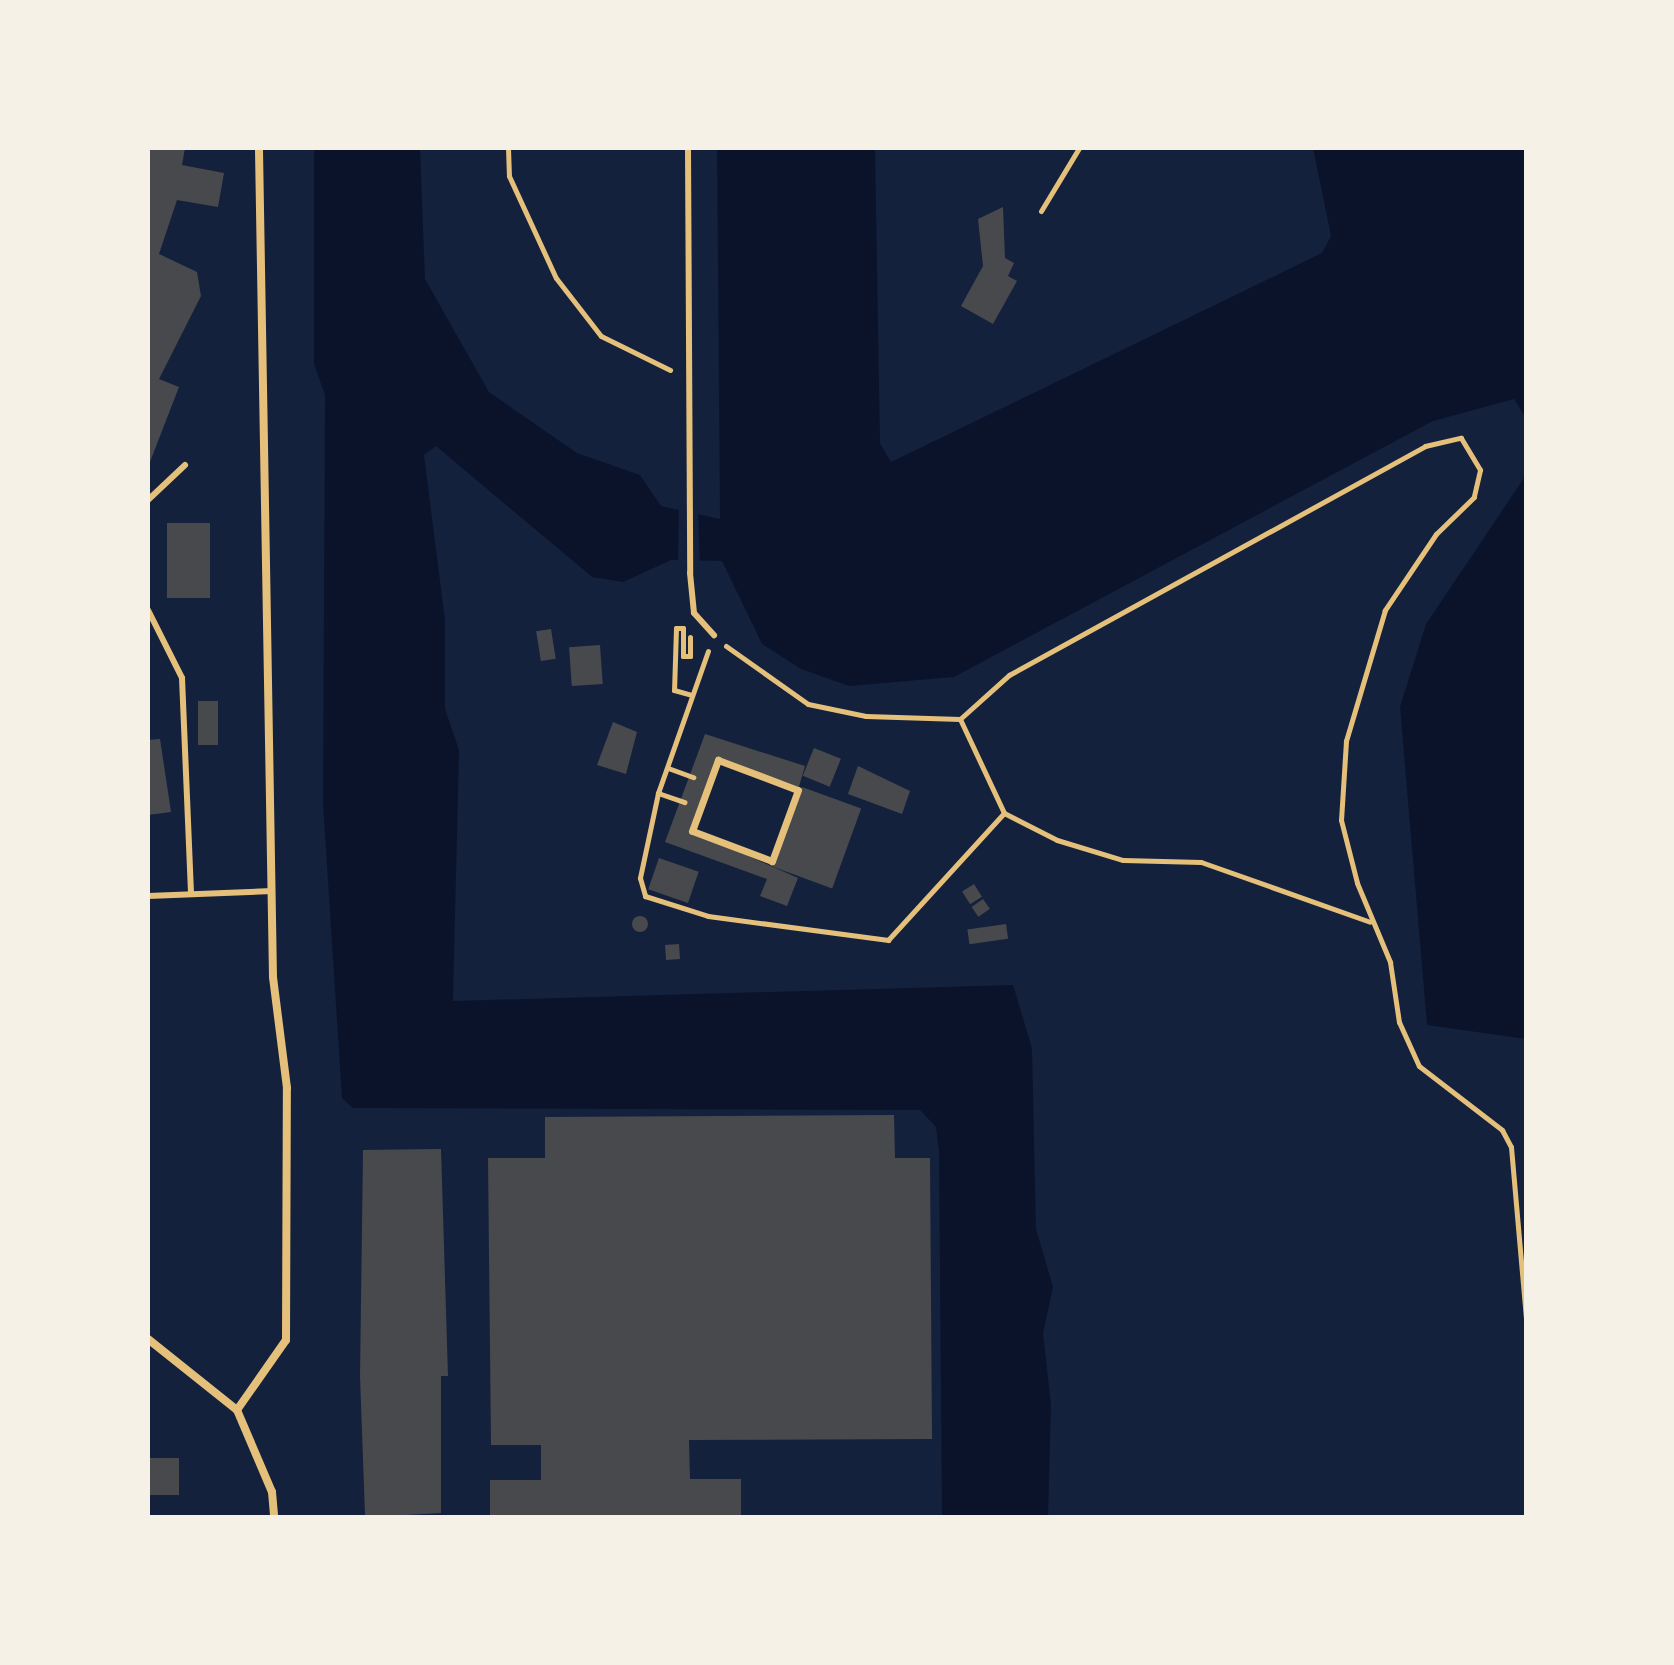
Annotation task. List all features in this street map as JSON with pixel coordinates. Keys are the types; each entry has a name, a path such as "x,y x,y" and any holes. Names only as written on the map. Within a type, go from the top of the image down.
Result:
{"street":[{"path":"237,1410 286,1340 287,1088 272,891 259,148"},
{"path":"718,760 798,790 772,861 692,831 718,760"},
{"path":"148,1339 237,1410 272,1492 274,1517"}],"lane":[{"path":"688,148 690,573 694,613 714,635"},
{"path":"148,500 185,465"},
{"path":"148,610 182,678 191,894"},
{"path":"148,896 272,891"}],"path":[{"path":"508,148 521,210 556,278 601,336 690,377"},
{"path":"1041,211 1079,148"},
{"path":"1004,813 888,940 708,916 645,896 640,878 658,793 714,635 775,687 808,704 866,716 960,719 1009,675 1425,446 1461,438 1480,470 1474,497 1436,534 1385,610 1346,741 1341,820 1370,922 1390,962 1399,1022 1419,1066 1502,1130 1511,1147 1526,1318"},
{"path":"691,695 674,690 676,628 683,628 683,656 690,656 694,613"},
{"path":"960,719 1004,813 1089,855 1201,862 1370,922"}],"water":[{"path":"314,148 420,148 425,279 489,392 577,453 640,475 661,506 720,519 717,148 875,148 880,443 891,462 1322,253 1331,236 1313,148 1526,148 1526,418 1514,399 1433,421 954,677 849,686 801,669 762,644 722,561 671,560 623,582 592,577 436,446 424,455 445,620 445,709 459,750 453,1001 1013,985 1032,1048 1036,1229 1053,1287 1043,1333 1051,1405 1048,1517 942,1517 939,1151 936,1127 920,1110 353,1108 342,1098 323,804 325,395 314,364"},
{"path":"1526,475 1526,1039 1427,1025 1400,707 1426,624"}],"pier":[{"path":"679,505 698,509 700,565 678,564"}],"building":[{"path":"148,148 185,148 182,165 224,173 218,207 177,200 159,254 197,272 201,296 159,379 179,387 148,467"},
{"path":"1003,207 1005,258 1014,263 1008,276 1017,281 993,324 961,306 983,266 978,219"},
{"path":"167,523 210,523 210,598 167,598"},
{"path":"551,629 556,659 541,661 536,631"},
{"path":"600,645 603,684 572,686 569,647"},
{"path":"198,701 218,701 218,745 198,745"},
{"path":"613,722 637,732 626,774 597,765"},
{"path":"705,734 805,766 798,790 718,760 692,831 798,878 787,906 760,896 767,879 665,842"},
{"path":"160,739 171,812 148,815 148,740"},
{"path":"814,748 841,759 830,787 803,776"},
{"path":"858,766 910,791 902,814 848,794"},
{"path":"802,787 861,809 832,888 773,867"},
{"path":"659,858 699,872 688,903 648,889"},
{"path":"974,884 982,897 970,904 962,891"},
{"path":"983,899 990,909 978,917 972,907"},
{"path":"637,916 643,916 648,924 646,930 637,932 632,927 632,921"},
{"path":"1006,924 1008,939 969,944 967,929"},
{"path":"679,944 680,959 666,960 665,945"},
{"path":"894,1115 895,1158 930,1158 932,1439 689,1440 690,1479 741,1479 741,1517 490,1517 490,1480 541,1480 541,1445 491,1445 488,1158 545,1158 545,1117"},
{"path":"441,1149 448,1376 441,1376 441,1513 372,1517 365,1515 360,1376 363,1150"},
{"path":"148,1458 179,1458 179,1495 148,1495"}]}
